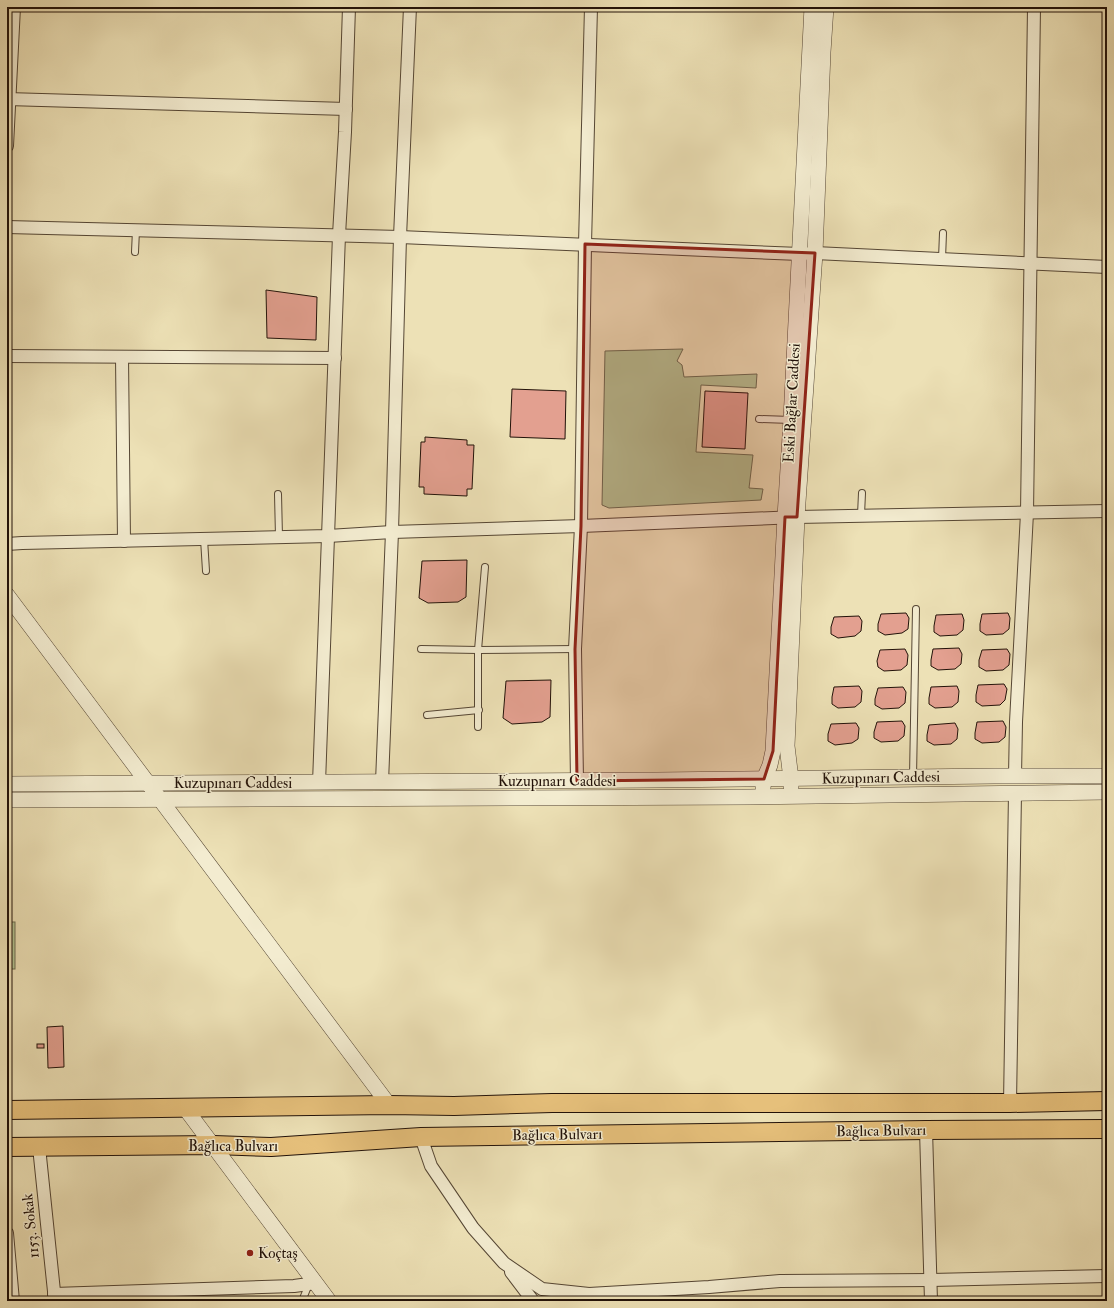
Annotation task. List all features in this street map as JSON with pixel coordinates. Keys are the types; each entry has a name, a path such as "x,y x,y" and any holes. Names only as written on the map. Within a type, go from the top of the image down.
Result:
{"main road":[{"name":"Bağlıca Bulvarı","path":"7,1110 454,1106 552,1103 1107,1101"},
{"name":"Bağlıca Bulvarı","path":"7,1147 214,1145 271,1146 421,1137 1107,1129"}],"street":[{"path":"7,146 8,99 14,7"},
{"path":"319,783 349,7"},
{"path":"382,782 392,532 400,237 410,7"},
{"path":"577,781 575,649 581,526 585,244 591,7"},
{"name":"Eski Bağlar Caddesi","path":"790,796 791,779 787,746 791,420 812,7"},
{"name":"Eski Bağlar Caddesi","path":"763,797 764,779 770,765 773,751 791,517 815,253 826,7"},
{"path":"1015,776 1016,722 1027,513 1034,7"},
{"path":"8,99 346,109"},
{"path":"7,227 400,237 800,254 815,253 1107,267"},
{"path":"7,356 335,358"},
{"path":"122,357 124,541"},
{"path":"7,544 328,536 392,532 791,517 1107,511"},
{"path":"7,595 389,1106"},
{"name":"Kuzupınarı Caddesi","path":"7,784 319,783 1107,776"},
{"name":"Kuzupınarı Caddesi","path":"7,800 763,797 1107,792"},
{"path":"1010,1102 1015,793"},
{"path":"185,1108 214,1145 312,1282 329,1301"},
{"path":"926,1130 931,1301"},
{"path":"421,1137 431,1166 451,1197 473,1228 504,1263 533,1301"},
{"name":"1153. Sokak","path":"39,1147 54,1298"},
{"path":"7,1233 11,1299"},
{"path":"504,1263 542,1289 589,1294 780,1281 931,1280 1107,1276"},
{"path":"54,1298 294,1286 312,1282"}],"lane":[{"path":"135,252 136,230"},
{"path":"942,260 943,233"},
{"path":"759,419 791,420"},
{"path":"862,493 862,515"},
{"path":"278,494 279,537"},
{"path":"204,539 206,571"},
{"path":"478,727 478,650 485,567"},
{"path":"912,777 916,609"},
{"path":"421,649 575,649"},
{"path":"428,715 478,710"},
{"path":"302,1301 312,1282"}],"highlighted area":[{"path":"585,244 815,253 797,517 785,517 773,751 764,779 577,781 575,649 581,526"}],"green space":[{"path":"683,349 677,361 682,365 684,377 757,374 756,388 701,385 696,452 753,455 749,488 763,489 761,500 609,508 602,505 605,351"},
{"path":"7,922 15,922 15,969 7,969"},
{"path":"8,973 8,1069 7,1069"}],"building":[{"path":"266,290 317,297 316,340 267,338"},
{"path":"512,389 566,391 565,439 510,437"},
{"path":"705,391 748,393 745,449 702,447"},
{"path":"425,437 467,440 467,445 474,445 472,489 467,489 467,496 424,494 424,487 419,487 421,442 425,442"},
{"path":"467,560 466,597 458,602 428,603 419,598 422,561"},
{"path":"906,613 909,618 908,629 902,633 885,635 878,631 878,624 881,614"},
{"path":"1008,613 1010,618 1009,629 1003,634 986,635 980,631 982,614"},
{"path":"962,614 964,620 963,630 957,635 940,636 934,632 936,615"},
{"path":"859,616 862,621 861,631 855,636 838,638 831,634 831,627 834,617"},
{"path":"959,648 962,654 961,664 955,669 938,670 931,666 933,649"},
{"path":"905,649 908,655 907,665 901,670 884,671 878,667 877,661 880,650"},
{"path":"1007,649 1010,654 1009,665 1003,670 986,671 979,667 979,660 982,650"},
{"path":"551,680 550,717 542,722 512,724 503,718 506,681"},
{"path":"1004,684 1007,689 1005,700 1000,705 982,706 976,702 978,685"},
{"path":"859,686 862,691 861,702 855,707 838,708 832,704 834,687"},
{"path":"957,686 959,691 958,702 952,707 935,708 929,704 931,687"},
{"path":"903,687 906,692 905,703 899,708 882,709 875,705 878,688"},
{"path":"902,721 905,726 904,736 898,741 881,742 874,738 877,722"},
{"path":"1003,721 1006,727 1005,737 999,742 982,743 975,739 977,722"},
{"path":"856,723 859,728 858,739 852,743 835,745 828,741 828,734 831,724"},
{"path":"955,723 958,729 957,739 951,744 934,745 927,741 929,725"},
{"path":"63,1026 64,1067 48,1068 47,1027"},
{"path":"37,1044 44,1044 44,1048 37,1048"}],"place":[{"name":"Koçtaş","path":"250,1253"}]}
